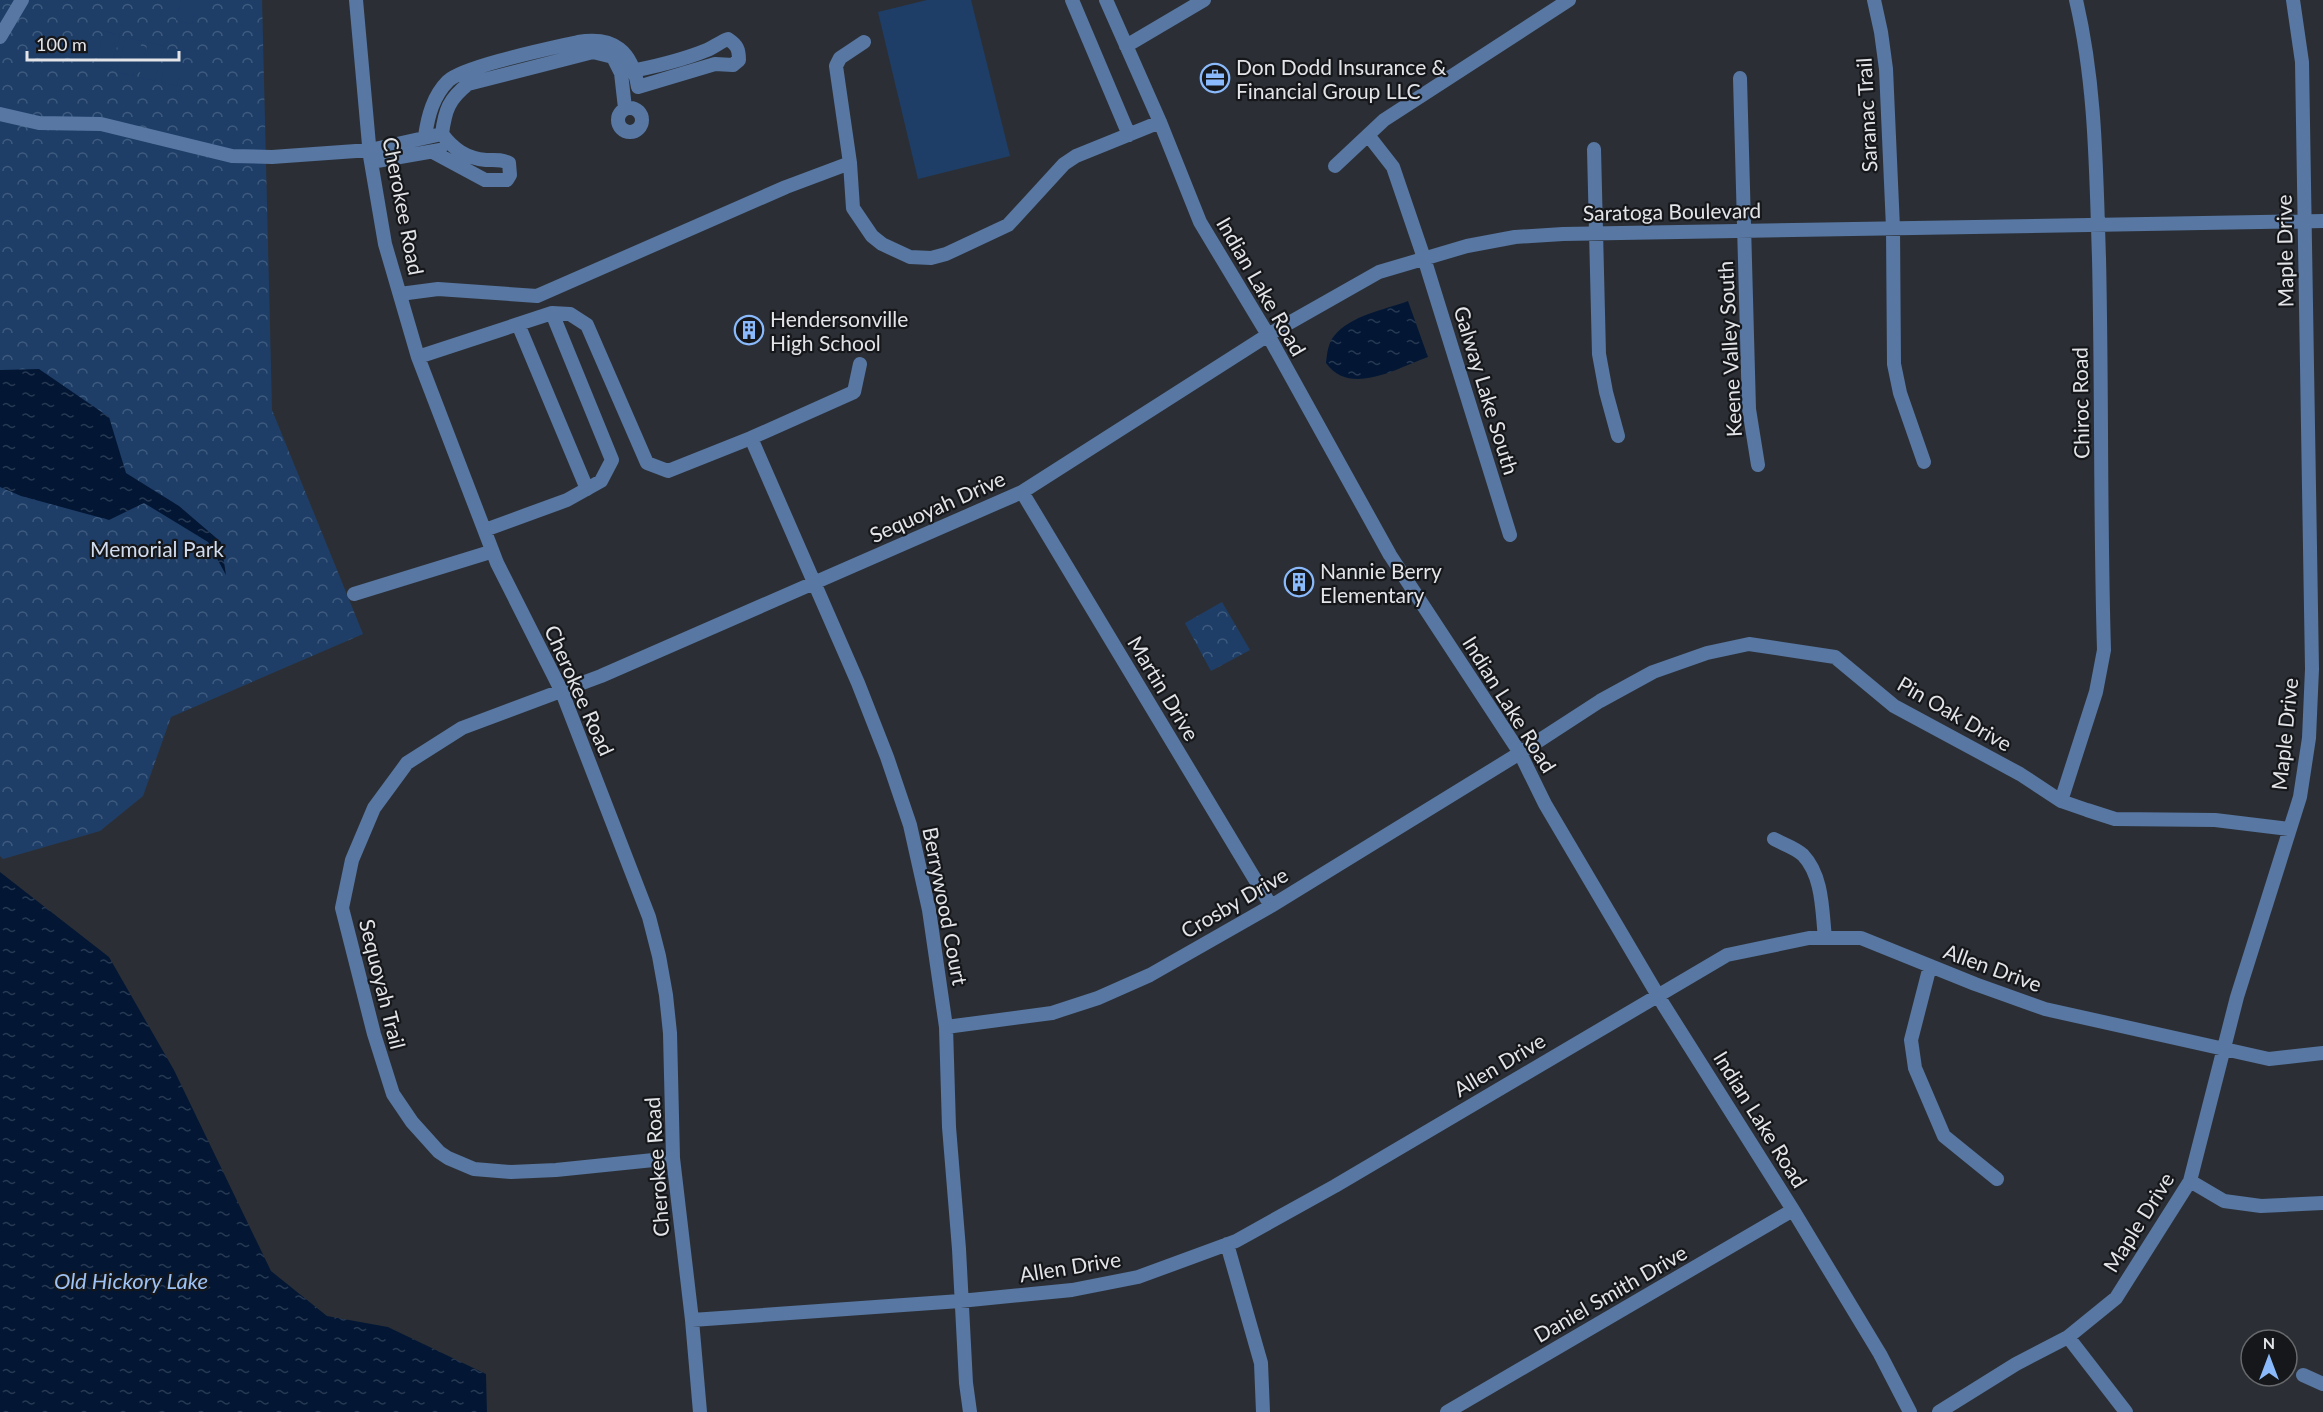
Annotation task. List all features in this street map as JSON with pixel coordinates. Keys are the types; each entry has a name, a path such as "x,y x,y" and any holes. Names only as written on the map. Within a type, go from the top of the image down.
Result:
{"street":[{"path":"0,37 22,0"},
{"name":"Cherokee Road","path":"356,0 370,156 385,244 418,357 497,563 562,692 649,918 659,954 670,1033 673,1158 700,1412"},
{"path":"1072,0 1129,135"},
{"name":"Indian Lake Road","path":"1106,0 1160,122 1200,222 1268,335 1390,555 1520,753 1545,804 1658,995 1880,1353 1910,1412"},
{"path":"1126,46 1204,0"},
{"path":"1335,166 1384,120 1569,0"},
{"name":"Saranac Trail","path":"1874,0 1886,69 1893,228 1894,364 1900,393 1924,462"},
{"name":"Chiroc Road","path":"2061,801 2096,692 2104,650 2098,224 2093,96 2076,0"},
{"name":"Maple Drive","path":"1939,1412 2016,1364 2068,1337 2116,1298 2190,1181 2236,997 2300,797 2309,738 2312,669 2302,62 2293,0"},
{"path":"621,73 709,49 728,39 736,44 739,50 739,60 733,65 715,64 638,87 623,89"},
{"path":"424,136 432,104 441,90 500,68 558,53 590,40 612,43 627,56 635,70 638,87 631,109 623,89 621,73 613,57 592,52 558,53"},
{"path":"864,42 840,58 836,66 850,163 853,208 872,236 896,252 910,257 931,258 946,254 1008,225 1064,164 1076,156 1160,122"},
{"name":"Keene Valley South","path":"1740,78 1749,409 1758,465"},
{"path":"433,152 485,180 507,180 510,175 509,163 501,159 472,158 451,146 442,134 444,116 459,83"},
{"path":"0,114 39,123 101,124 232,156 370,156 433,152 451,146"},
{"path":"370,156 424,136 442,134"},
{"name":"Galway Lake South","path":"1368,135 1392,166 1424,258 1510,535"},
{"path":"1594,149 1599,354 1618,436"},
{"path":"400,294 438,289 537,296 786,187 850,163"},
{"name":"Saratoga Boulevard","path":"1268,335 1379,272 1467,246 1515,237 2323,221"},
{"path":"418,357 552,313 570,314 587,325 647,463 668,471 751,438 854,392 860,364"},
{"path":"485,530 567,500 587,489 601,481 612,460 552,313"},
{"path":"518,324 587,489"},
{"name":"Sequoyah Drive","path":"601,676 1022,492 1268,335"},
{"name":"Berrywood Court","path":"751,438 858,683 910,825 929,910 946,1027 949,1127 959,1249 960,1301 970,1412"},
{"path":"2308,440 2323,440"},
{"name":"Martin Drive","path":"1022,492 1271,906"},
{"path":"354,594 487,553"},
{"name":"Pin Oak Drive","path":"1520,753 1600,701 1653,672 1707,653 1749,644 1834,657 1894,706 2020,774 2061,801 2115,819 2215,820 2289,829"},
{"name":"Sequoyah Trail","path":"601,676 462,728 408,763 374,808 352,860 342,908 374,1034 393,1094 412,1122 440,1152 474,1169 511,1172 556,1170 673,1158"},
{"name":"Crosby Drive","path":"946,1027 1052,1013 1098,998 1150,975 1271,906 1520,753"},
{"path":"1774,839 1802,854 1812,868 1818,884 1825,938"},
{"name":"Allen Drive","path":"692,1320 960,1301 1072,1290 1138,1277 1227,1244 1335,1186 1727,955 1809,938 1861,938 2045,1009 2223,1049 2269,1059 2323,1053"},
{"path":"1930,966 1911,1040 1915,1068 1944,1136 1997,1179"},
{"path":"2190,1181 2224,1201 2261,1206 2323,1203"},
{"name":"Daniel Smith Drive","path":"1447,1412 1793,1210"},
{"path":"1227,1244 1261,1363 1263,1412"},
{"path":"2068,1337 2126,1412"},
{"path":"2303,1375 2323,1384"}],"green space":[{"name":"Memorial Park","path":"0,0 262,0 272,410 363,634 171,717 143,796 100,831 3,859 0,856"},
{"path":"181,0 198,0 192,24 176,20"},
{"path":"927,0 971,0 1010,156 918,179 878,12"},
{"path":"104,31 120,35 111,70 95,66"},
{"path":"126,37 142,41 133,76 117,72"},
{"path":"148,42 164,46 155,81 139,77"},
{"path":"169,47 185,51 177,86 161,82"},
{"path":"1222,602 1250,650 1211,671 1185,623"}],"water":[{"path":"1408,301 1428,357 1388,373 1361,379 1348,378 1336,373 1326,363 1330,342 1341,329 1359,318"},
{"path":"39,369 109,417 126,473 179,506 221,542 226,575 208,542 144,503 109,520 21,496 0,487 0,370"},
{"name":"Old Hickory Lake","path":"0,872 109,957 174,1070 271,1271 327,1316 388,1327 486,1374 487,1412 0,1412"}],"place":[{"name":"Don Dodd Insurance & Financial Group LLC","path":"1215,78"},
{"name":"Hendersonville High School","path":"749,330"},
{"name":"Nannie Berry Elementary","path":"1299,582"}]}
